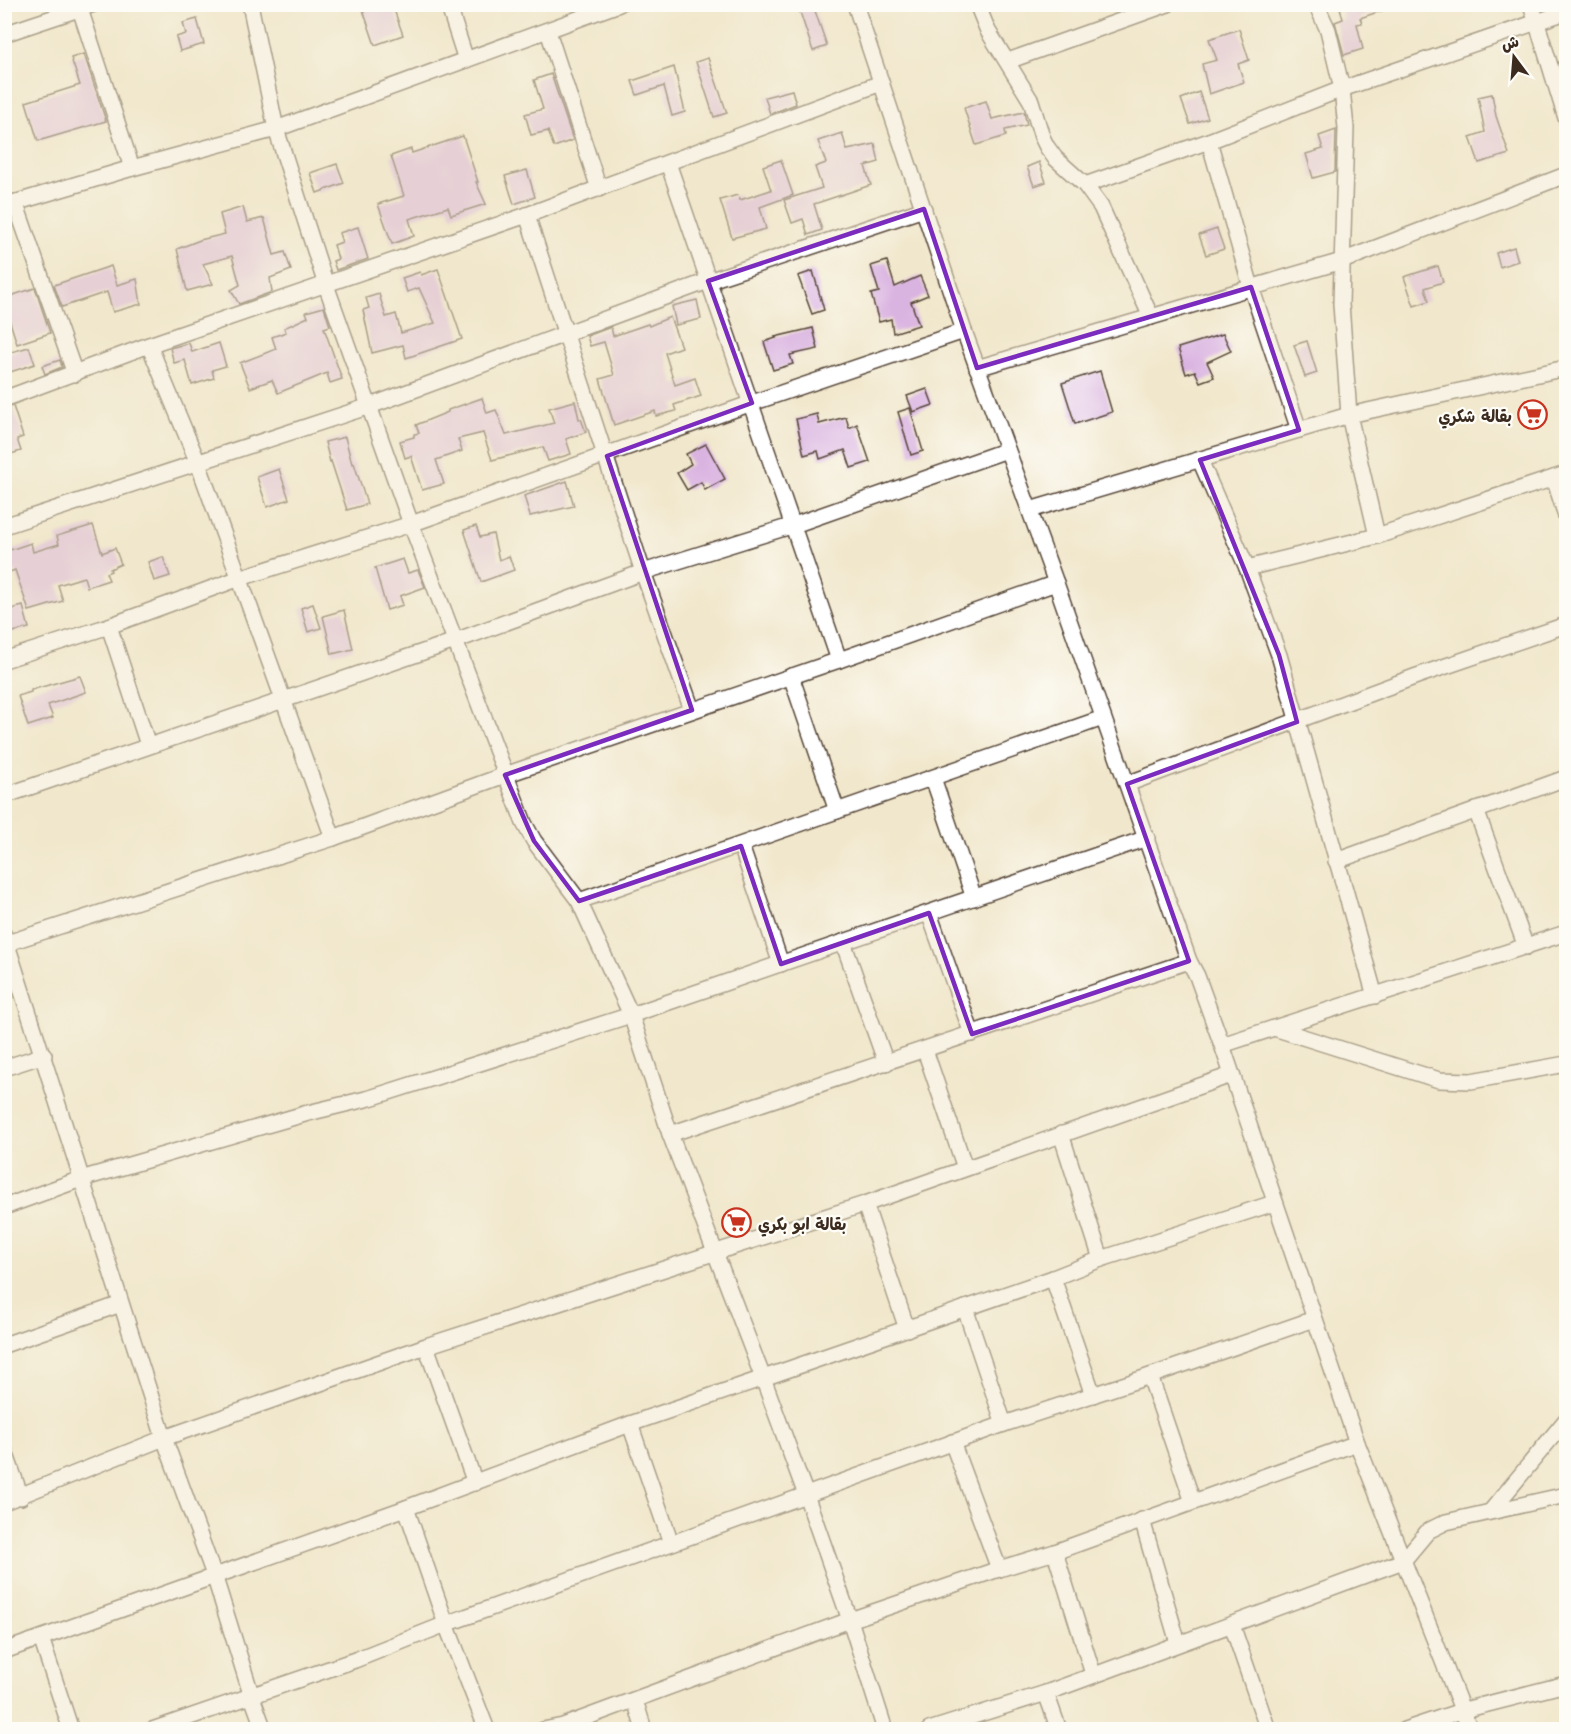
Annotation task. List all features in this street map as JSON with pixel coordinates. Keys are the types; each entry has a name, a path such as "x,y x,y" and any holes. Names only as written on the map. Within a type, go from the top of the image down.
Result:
{"street":[{"path":"250,4 276,129 326,285 411,524 505,775 534,841 579,901 631,1015 670,1134 764,1378 806,1495 850,1620 885,1730"},
{"path":"448,4 466,60"},
{"path":"75,374 10,204 276,129 619,4"},
{"path":"855,4 964,331 1030,510 1189,961 1197,976 1222,1045 1357,1443 1470,1730"},
{"path":"977,4 988,31 1031,101 1047,147 1055,158 1085,185 1101,207 1151,316"},
{"path":"1008,61 1168,4"},
{"path":"1316,4 1328,30 1342,89 1346,128 1341,304 1349,415 1377,536"},
{"path":"1531,4 1566,118"},
{"path":"4,34 87,7 132,168"},
{"path":"1085,185 1209,141 1342,89 1566,12"},
{"path":"548,31 598,189"},
{"path":"4,399 149,345 527,215 881,83"},
{"path":"1209,141 1251,287 1299,430"},
{"path":"668,163 839,660"},
{"path":"977,368 1342,261 1566,175"},
{"path":"4,526 370,406 708,281 924,209"},
{"path":"527,215 643,572 692,710"},
{"path":"4,660 109,626 240,578 411,524 752,403 964,331"},
{"path":"149,345 198,463 333,838"},
{"path":"1030,510 1349,415 1566,368"},
{"path":"4,796 455,641 643,572 794,525 1007,450"},
{"path":"1200,460 1247,568 1279,655 1375,996"},
{"path":"1247,568 1377,536 1560,476 1566,516"},
{"path":"264,1730 214,1575 164,1438 44,1055 5,941 333,838 505,775 1056,583"},
{"path":"1127,784 1417,676 1566,625"},
{"path":"109,626 148,745"},
{"path":"791,676 837,811"},
{"path":"579,901 1103,718"},
{"path":"933,778 974,898"},
{"path":"1336,861 1566,778"},
{"path":"1476,810 1526,947"},
{"path":"4,1207 81,1179 308,1113 370,1098 631,1015 1147,838"},
{"path":"741,846 781,964"},
{"path":"928,913 972,1034"},
{"path":"1222,1045 1566,933"},
{"path":"843,942 886,1063"},
{"path":"670,1134 1189,961"},
{"path":"1274,1028 1439,1080 1471,1081 1566,1064"},
{"path":"926,1050 965,1168"},
{"path":"4,1068 44,1055"},
{"path":"4,1502 164,1438 426,1346 865,1204 1231,1075"},
{"path":"1061,1134 1101,1259"},
{"path":"4,1652 475,1483 630,1424 1053,1278 1101,1259 1274,1203"},
{"path":"865,1204 907,1329"},
{"path":"1053,1278 1093,1395"},
{"path":"4,1345 121,1304"},
{"path":"965,1308 1004,1424"},
{"path":"152,1730 355,1660 446,1624 952,1442 1314,1319"},
{"path":"426,1346 475,1483"},
{"path":"1150,1376 1193,1502"},
{"path":"1491,1511 1566,1420"},
{"path":"630,1424 671,1543"},
{"path":"952,1442 999,1569"},
{"path":"543,1730 563,1726 850,1620 1055,1552 1357,1443"},
{"path":"4,1449 21,1497"},
{"path":"929,1730 1046,1693 1402,1561 1436,1525 1566,1495"},
{"path":"406,1508 446,1624 487,1730"},
{"path":"1142,1520 1178,1643"},
{"path":"1055,1552 1093,1674"},
{"path":"1232,1625 1268,1730"},
{"path":"41,1638 71,1730"},
{"path":"1404,1730 1464,1710 1566,1684"},
{"path":"1046,1693 1059,1730"},
{"path":"635,1700 644,1730"}],"highlighted area":[{"path":"924,209 977,368 1251,287 1299,430 1200,460 1279,655 1297,722 1127,784 1189,961 972,1034 929,913 781,964 741,846 579,901 534,841 505,775 692,710 607,456 752,403 708,281"}],"building":[{"path":"361,4 392,4 403,35 375,45"},
{"path":"1339,4 1393,4 1393,7 1360,18 1362,23 1357,24 1363,49 1344,55 1335,22 1343,19"},
{"path":"813,5 827,46 813,51 799,9"},
{"path":"197,19 204,44 180,51 176,37 186,34 183,23"},
{"path":"1239,29 1249,60 1238,64 1244,82 1209,94 1202,64 1217,60 1209,39"},
{"path":"84,54 106,121 38,141 26,102 80,85 71,58"},
{"path":"708,58 727,113 714,117 696,62"},
{"path":"674,67 685,112 672,116 664,86 637,95 632,81"},
{"path":"551,74 573,140 554,147 548,131 531,135 525,114 543,109 534,80"},
{"path":"792,90 796,104 770,114 765,97"},
{"path":"1199,92 1208,118 1190,124 1181,99"},
{"path":"1492,94 1496,116 1509,154 1479,163 1470,137 1485,132 1478,97"},
{"path":"986,101 992,119 1024,112 1027,125 1005,130 1006,136 976,145 964,108"},
{"path":"1336,130 1335,172 1313,178 1306,154 1323,149 1319,136"},
{"path":"842,133 847,150 875,144 879,162 865,166 871,185 814,204 822,230 808,235 803,219 792,223 784,200 822,188 815,167 826,163 818,141"},
{"path":"463,136 478,182 476,182 486,204 451,215 448,207 409,219 414,236 392,244 378,204 404,196 391,156 411,149 412,153"},
{"path":"781,160 793,195 760,207 766,229 732,238 720,200 738,195 740,200 771,190 763,166"},
{"path":"1039,162 1046,182 1034,186 1027,167"},
{"path":"337,164 344,183 317,193 310,173"},
{"path":"527,170 535,197 514,204 505,176"},
{"path":"243,207 247,222 264,218 274,255 285,252 291,270 270,278 272,292 239,304 231,290 240,285 232,256 203,264 213,284 187,291 177,249 225,234 220,214"},
{"path":"358,227 368,259 336,270 333,261 338,259 334,245 342,242 339,233"},
{"path":"1217,229 1224,249 1206,255 1199,235"},
{"path":"1514,247 1518,261 1500,267 1496,253"},
{"path":"887,261 895,287 920,276 928,295 911,302 919,325 893,333 891,319 879,322 871,294 879,292 871,266"},
{"path":"111,266 117,285 137,279 141,304 113,312 107,292 62,307 54,285"},
{"path":"1438,266 1443,282 1425,288 1429,301 1414,306 1404,277"},
{"path":"438,269 462,339 406,358 403,345 372,353 363,310 369,308 366,298 379,294 386,317 396,314 401,333 435,323 419,288 407,292 402,278"},
{"path":"813,271 824,310 812,314 798,276"},
{"path":"35,288 50,333 17,344 4,298"},
{"path":"697,300 701,319 676,325 672,306"},
{"path":"324,307 330,326 324,328 342,379 330,383 327,373 278,393 272,380 250,388 240,363 276,349 272,337 286,332 284,328 308,317 306,312"},
{"path":"670,317 681,347 665,353 675,385 695,378 701,396 674,405 676,411 656,416 655,411 614,425 600,379 614,375 604,342 590,346 587,336 611,327 613,336 648,324 649,326"},
{"path":"813,328 818,349 790,355 793,364 773,370 764,342"},
{"path":"1223,334 1231,351 1207,362 1214,377 1200,382 1195,371 1186,374 1178,348"},
{"path":"1307,341 1317,373 1305,377 1294,345"},
{"path":"189,343 192,352 219,343 226,366 212,370 214,378 192,385 185,360 174,363 170,348"},
{"path":"29,347 35,364 4,374 4,354"},
{"path":"60,360 62,367 45,374 42,366"},
{"path":"1100,371 1112,412 1075,424 1062,383"},
{"path":"927,389 933,405 913,412 907,396"},
{"path":"482,398 487,413 496,410 506,435 554,423 549,408 575,401 579,419 586,432 566,439 571,454 548,461 543,447 492,460 483,433 458,439 462,451 436,460 444,484 422,490 411,456 405,458 400,441 419,433 416,425"},
{"path":"13,406 23,437 17,439 21,451 4,456 4,408"},
{"path":"910,408 923,451 911,455 898,412"},
{"path":"817,414 819,424 846,417 849,428 857,424 870,462 851,468 845,450 820,459 818,451 804,455 796,419"},
{"path":"345,437 367,504 347,510 325,442"},
{"path":"706,444 725,479 705,490 701,482 687,490 677,473 691,464 686,454"},
{"path":"279,469 289,499 267,507 257,477"},
{"path":"567,481 574,506 530,516 524,496"},
{"path":"93,525 102,553 115,548 121,564 106,573 109,580 87,587 84,577 58,585 63,601 29,611 15,570 4,574 4,552 31,543 33,552 59,544 57,536"},
{"path":"476,526 480,537 493,534 499,560 509,556 514,570 481,582 464,530"},
{"path":"163,557 170,576 154,581 148,562"},
{"path":"403,559 408,573 418,570 425,587 400,596 403,605 387,610 375,568"},
{"path":"313,604 321,628 308,632 301,608"},
{"path":"23,606 29,628 9,633 4,611"},
{"path":"344,610 353,649 332,654 323,616"},
{"path":"80,676 86,692 48,705 53,718 28,726 18,696"}],"place":[{"name":"بقالة شكري","path":"1533,415"},
{"name":"بقالة ابو بكري","path":"737,1223"}]}
